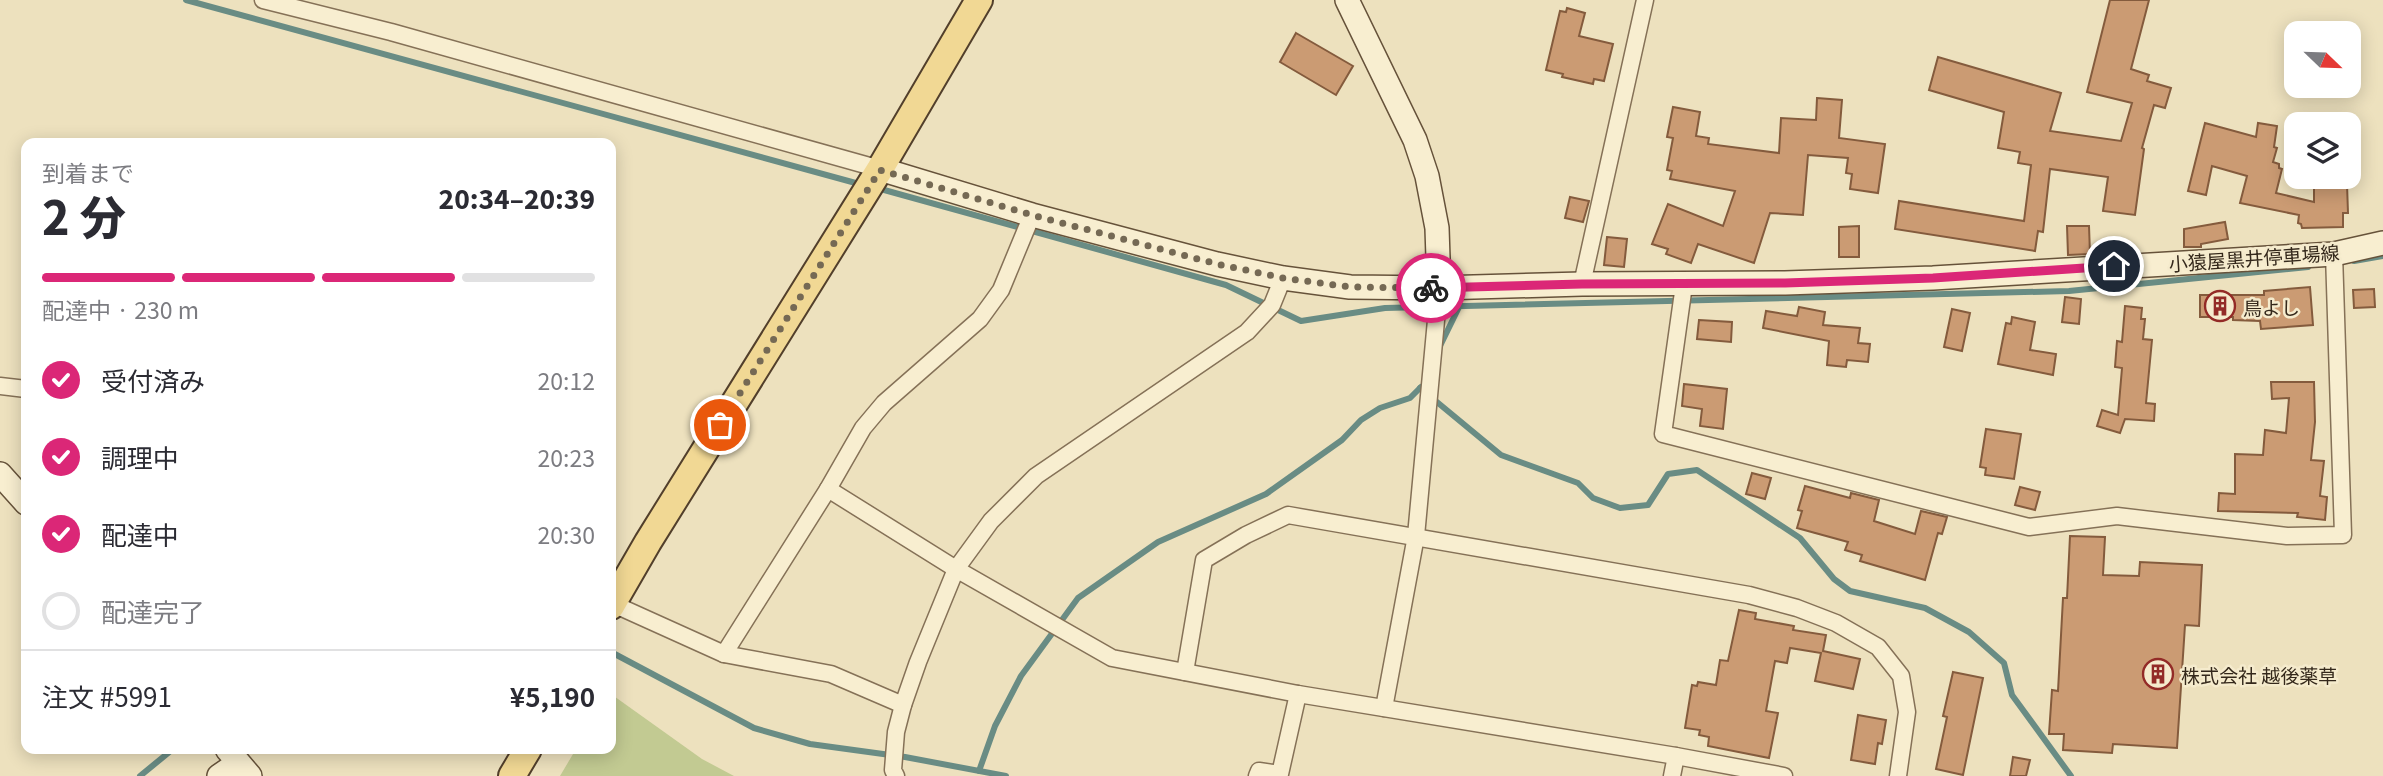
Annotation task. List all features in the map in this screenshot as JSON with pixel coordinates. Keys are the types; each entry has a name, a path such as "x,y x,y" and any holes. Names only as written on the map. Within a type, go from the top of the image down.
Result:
{"main road":[{"path":"616,596 880,170 979,0"},
{"path":"1347,0 1415,140 1427,176 1437,228 1439,288"},
{"name":"小猿屋黒井停車場線","path":"880,170 1032,215 1217,264 1283,278 1350,287 1684,285 1933,278 2334,254 2383,243"},
{"path":"0,474 21,497"},
{"path":"512,776 525,754"},
{"path":"219,776 238,763"}],"street":[{"path":"263,0 391,32 880,170"},
{"path":"1582,284 1645,0"},
{"path":"724,654 828,489 863,428 884,403 980,319 1001,290 1032,215"},
{"path":"1684,285 1663,434 2029,527 2118,516 2287,536 2343,535 2334,254"},
{"path":"891,774 896,732 903,705 956,569 991,521 1036,476 1247,332 1272,304 1283,278"},
{"path":"1384,708 1416,536 1439,288"},
{"path":"0,386 21,388"},
{"path":"828,489 956,569 1112,658 1298,694 1784,776"},
{"path":"1185,672 1204,560 1235,541 1288,515 1749,595 1797,608 1836,623 1878,647 1901,676 1907,712 1898,776"},
{"path":"616,606 724,654 831,674 903,705"},
{"path":"1257,776 1259,771 1280,774 1298,694"},
{"path":"1672,776 1676,756"}],"green space":[{"path":"616,698 702,759 734,776 560,776 573,754 616,754"}],"building":[{"path":"2110,0 2149,0 2131,69 2149,75 2147,81 2171,88 2165,108 2154,105 2142,148 2135,215 2103,211 2108,177 2050,169 2043,232 2038,231 2035,251 1895,229 1899,201 2024,221 2031,165 2018,163 2020,152 1998,148 2004,112 1929,90 1938,57 2061,93 2050,131 2121,141 2132,103 2087,92"},
{"path":"1567,8 1585,13 1579,36 1613,44 1604,81 1594,79 1593,84 1562,77 1563,74 1546,70 1560,11 1566,12"},
{"path":"1296,33 1353,66 1336,95 1280,62"},
{"path":"1817,98 1842,100 1839,138 1885,144 1878,193 1850,189 1852,174 1846,173 1848,158 1808,155 1803,215 1770,213 1754,263 1698,244 1691,263 1666,254 1668,249 1652,244 1668,204 1723,226 1735,191 1670,179 1672,171 1667,170 1673,138 1667,137 1673,107 1700,112 1696,136 1709,138 1708,144 1779,153 1781,118 1816,120"},
{"path":"2205,123 2256,137 2258,123 2277,126 2274,147 2277,148 2273,162 2279,164 2282,169 2276,193 2314,202 2314,189 2347,189 2348,213 2343,213 2343,227 2302,228 2298,223 2299,215 2240,203 2247,176 2212,166 2206,195 2188,191"},
{"path":"1570,197 1589,201 1583,222 1565,218"},
{"path":"2225,222 2228,239 2201,244 2201,247 2184,247 2184,229"},
{"path":"1859,226 1859,257 1839,257 1839,227"},
{"path":"2067,226 2089,226 2090,254 2068,255"},
{"path":"1607,237 1627,239 1624,267 1604,265"},
{"path":"2310,287 2313,325 2261,329 2260,321 2233,320 2233,317 2200,317 2200,295 2264,295 2264,291"},
{"path":"2374,289 2375,307 2354,308 2353,290"},
{"path":"2065,297 2081,299 2079,324 2062,322"},
{"path":"2125,306 2142,308 2141,319 2145,319 2143,339 2152,340 2146,403 2155,404 2154,421 2125,419 2120,433 2097,426 2102,410 2118,415 2122,368 2115,367 2117,341 2122,342"},
{"path":"1799,307 1825,312 1823,325 1860,328 1858,343 1870,344 1868,362 1847,360 1846,367 1827,365 1829,341 1763,328 1766,311 1797,316"},
{"path":"1952,309 1970,313 1962,351 1944,347"},
{"path":"2012,317 2035,322 2030,350 2056,354 2053,375 1998,364 2006,323 2011,324"},
{"path":"1699,320 1732,322 1731,342 1697,339"},
{"path":"2271,382 2314,382 2315,422 2311,460 2324,461 2320,496 2327,497 2325,520 2297,517 2298,513 2218,511 2219,493 2235,494 2235,454 2263,455 2265,430 2286,433 2289,398 2272,399"},
{"path":"1684,384 1727,389 1723,429 1700,426 1702,409 1682,406"},
{"path":"1986,429 2021,434 2014,479 1985,475 1986,468 1980,467"},
{"path":"1752,473 1771,478 1765,499 1746,494"},
{"path":"1805,486 1850,498 1851,493 1879,500 1874,521 1915,534 1921,511 1947,517 1942,534 1938,533 1925,580 1860,561 1862,555 1845,550 1848,542 1797,528 1802,511 1798,510"},
{"path":"2020,487 2040,492 2035,510 2015,505"},
{"path":"2070,536 2105,537 2103,575 2139,576 2140,562 2202,565 2199,626 2185,625 2177,748 2113,744 2112,753 2063,750 2064,734 2049,734 2052,690 2058,691 2063,598 2067,598"},
{"path":"1739,610 1756,613 1755,619 1794,626 1793,630 1826,635 1823,651 1860,659 1853,689 1815,681 1821,653 1790,648 1787,663 1775,661 1766,711 1778,713 1769,758 1708,746 1709,737 1699,735 1700,730 1685,728 1692,685 1697,686 1698,682 1716,685 1720,660 1728,661"},
{"path":"1953,672 1983,678 1963,775 1936,769 1947,717 1943,716"},
{"path":"1858,715 1886,720 1882,744 1878,743 1875,764 1851,760"},
{"path":"2013,757 2030,760 2026,776 2010,776"}],"waterway":[{"path":"186,0 863,185"},
{"path":"877,188 1226,285 1301,321 1385,308 2069,291 2308,267"},
{"path":"2354,261 2383,256"},
{"path":"1439,348 1460,305"},
{"path":"979,771 995,726 1021,676 1078,598 1158,542 1266,494 1342,440 1361,420 1380,408 1410,398 1421,387"},
{"path":"1420,388 1501,455 1578,483 1593,498 1620,508 1648,505 1668,474 1697,470 1800,538 1834,579 1850,591 1925,608 1969,632 2004,663 2012,695 2071,776"},
{"path":"616,655 754,728 810,744 905,757 1006,776"},
{"path":"140,776 167,754"}],"way so far":[{"path":"720,425 880,170 1032,215 1217,264 1283,278 1350,287 1431,288"}],"place":[{"name":"鳥よし","path":"2220,306"},
{"name":"株式会社 越後薬草","path":"2158,674"}],"route":[{"path":"1431,288 1785,283 1933,278 2114,266"}]}
